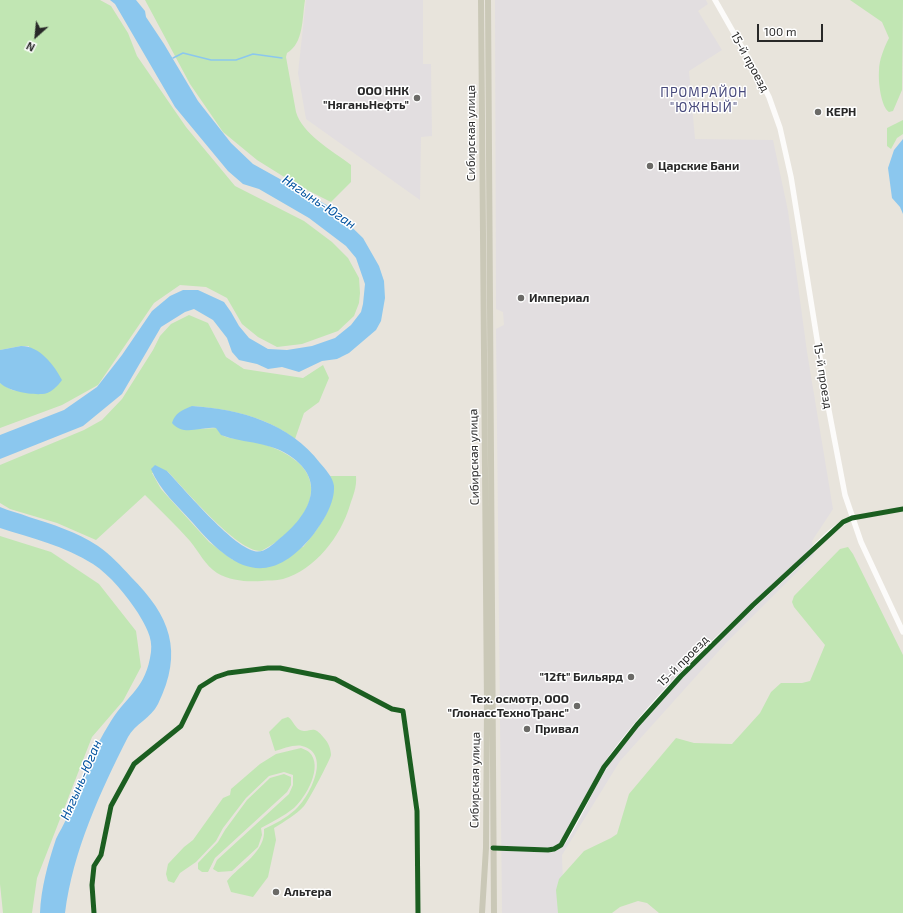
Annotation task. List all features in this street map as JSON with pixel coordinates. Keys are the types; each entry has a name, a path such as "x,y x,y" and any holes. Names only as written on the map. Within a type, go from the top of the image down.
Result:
{"main road":[{"name":"Сибирская улица","path":"482,0 481,161 486,584 486,848 482,910"},
{"name":"Сибирская улица","path":"488,0 494,910"},
{"name":"15-й проезд","path":"715,0 760,79 769,97 780,128 791,177 837,459 852,518"},
{"path":"481,161 489,162"},
{"path":"852,518 903,632"},
{"path":"486,584 493,584"},
{"path":"486,848 493,848"},
{"path":"482,910 494,910"}],"street":[{"path":"852,518 903,509"},
{"name":"15-й проезд","path":"493,848 548,850 554,849 561,845 604,767 650,710 681,676 754,605 836,529 852,518"},
{"path":"94,913 92,885 94,866 101,855 111,806 134,764 181,726 200,686 216,677 228,673 268,668 335,680 392,709 403,711 418,811 418,913"}],"shaded area":[{"name":"ООО ННК \"НяганьНефть\"","path":"306,0 423,0 423,64 431,64 432,136 421,137 420,200 306,119 298,73"},
{"path":"495,0 706,0 708,4 698,11 722,50 689,71 695,139 773,140 788,211 807,352 833,509 812,541 814,555 726,643 620,761 562,855 564,913 502,913 496,329 504,325 503,312 496,309"}],"green space":[{"path":"0,0 100,0 111,6 128,33 137,56 186,127 235,186 304,221 332,242 348,258 359,278 359,303 354,316 338,331 302,344 277,347 258,337 242,324 227,298 206,287 180,285 154,303 98,385 62,405 0,428 0,383 12,390 32,393 29,346 0,350"},
{"path":"145,0 305,0 301,30 297,43 293,49 287,53 286,57 296,112 299,120 311,135 351,165 351,182 331,202 297,185 257,160 223,132 190,84"},
{"path":"850,0 903,0 902,90 893,111 889,112 884,105 879,81 879,67 881,58 889,38 882,22"},
{"path":"903,120 903,134 897,138 891,149 887,146 887,128"},
{"path":"189,315 208,323 226,357 244,369 303,378 323,365 329,378 319,402 304,413 295,439 259,419 219,409 192,406 198,429 217,428 225,437 249,440 272,447 283,452 302,466 308,476 311,486 310,499 303,515 291,530 269,547 261,551 251,549 225,531 167,471 152,473 161,489 209,542 233,560 303,547 321,523 330,504 332,485 330,476 356,476 356,484 346,517 333,540 316,560 295,575 278,580 262,581 245,581 222,576 213,570 185,535 145,495 96,540 57,523 10,509 0,503 0,465 84,430 102,420 122,399 153,350 160,336 171,324"},
{"path":"0,536 51,552 99,584 136,631 141,667 123,701 92,737 37,878 32,913 3,913 0,884"},
{"path":"848,547 853,554 903,655 903,913 659,913 647,903 638,901 620,907 612,913 558,913 556,890 559,879 584,851 617,834 629,794 676,738 694,743 732,744 760,713 771,692 781,683 802,683 810,681 825,645 794,607 792,602 794,596 840,549"},
{"path":"288,717 300,730 317,731 328,744 331,755 304,806 294,815 274,828 276,840 268,877 253,897 231,892 227,881 257,851 264,837 264,829 280,821 295,810 307,796 312,786 317,766 316,757 311,750 302,746 296,746 275,751 269,732 282,719"},
{"path":"301,748 308,751 313,758 315,765 312,781 304,797 294,808 261,828 262,835 258,847 232,871 218,872 213,869 217,860 289,794 293,785 293,775 284,772 269,776 246,798 223,828 216,841 196,862 180,873 174,883 168,881 166,874 168,864 193,840 223,798 230,795 231,789 260,764 276,754"},
{"path":"284,774 291,777 291,785 287,792 215,858 208,872 202,872 198,869 198,863 218,842 247,800 270,778"}],"water":[{"name":"Нягынь-Юган","path":"110,0 136,0 145,11 146,17 198,101 231,143 253,164 332,208 363,238 379,266 384,281 385,298 381,321 376,330 349,353 337,359 322,361 299,372 282,367 268,369 257,364 239,360 232,352 227,338 213,320 194,309 185,312 161,327 122,394 83,426 0,459 0,435 64,410 97,387 122,355 152,311 170,296 183,290 198,290 224,302 239,326 249,338 268,349 287,350 312,346 335,338 351,325 361,312 363,304 365,284 356,258 346,246 309,218 259,189 243,184 228,171 175,107 115,4"},
{"path":"903,139 903,214 900,207 892,198 888,168 894,150"},
{"path":"21,346 34,349 46,357 62,380 48,393 32,394 20,392 8,388 0,383 0,350"},
{"path":"192,406 246,415 279,428 308,449 330,476 334,486 333,499 321,524 297,552 281,563 266,568 251,567 237,562 222,552 170,498 155,477 151,469 155,465 167,471 196,503 233,539 244,547 257,552 264,550 288,532 304,512 309,501 311,490 310,479 304,468 285,452 276,448 221,435 216,428 187,430 177,427 172,423 179,412"},
{"name":"Нягынь-Юган","path":"0,507 64,529 90,541 102,549 119,564 144,591 164,620 169,635 171,651 170,667 166,685 155,709 131,732 107,779 89,822 74,867 65,913 40,913 43,885 53,848 81,780 98,744 117,712 136,690 145,675 149,664 151,641 148,631 138,613 129,600 106,574 93,564 71,552 0,528"}],"waterway":[{"path":"173,58 183,53 211,60 236,60 253,54 282,58"}],"cycle path":[{"path":"493,848 548,850 554,849 561,845 604,767 637,725 681,676 753,605 843,522 852,518 903,509"},
{"path":"94,913 92,885 94,866 101,855 111,806 134,764 181,726 200,687 216,677 228,673 268,668 280,668 335,679 392,709 403,711 417,811 418,913"}],"place":[{"name":"ООО ННК \"НяганьНефть\"","path":"417,98"},
{"name":"КЕРН","path":"818,112"},
{"name":"Царские Бани","path":"650,166"},
{"name":"Империал","path":"521,298"},
{"name":"\"12ft\" Бильярд","path":"631,677"},
{"name":"Тех. осмотр, ООО \"ГлонассТехноТранс\"","path":"577,706"},
{"name":"Привал","path":"527,729"},
{"name":"Альтера","path":"276,892"}],"district":[{"name":"ПРОМРАЙОН \"ЮЖНЫЙ\"","path":"704,100"}]}
